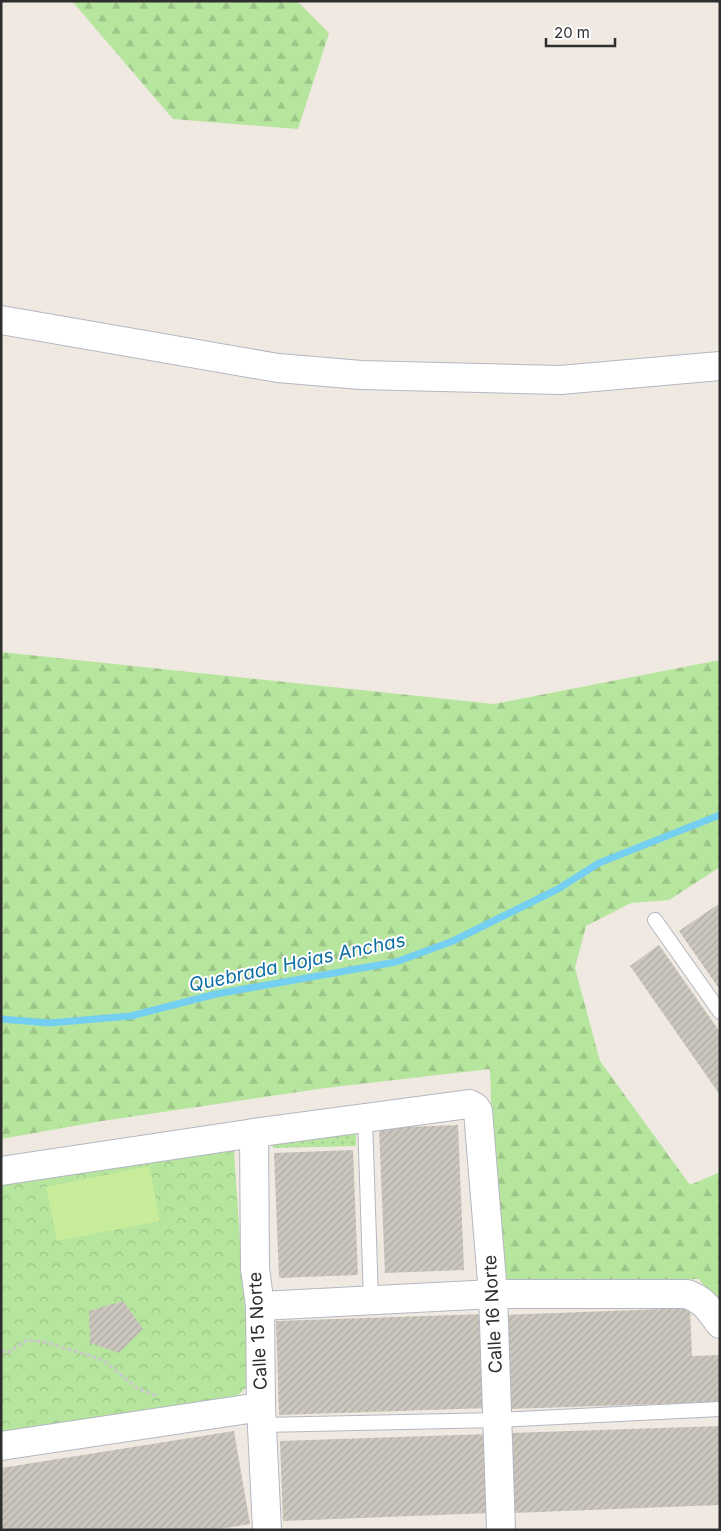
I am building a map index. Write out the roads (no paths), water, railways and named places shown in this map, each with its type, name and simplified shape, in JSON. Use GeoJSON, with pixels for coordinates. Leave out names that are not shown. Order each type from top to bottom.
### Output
{"type":"FeatureCollection","features":[{"type":"Feature","properties":{"kind":"street"},"geometry":{"type":"LineString","coordinates":[[1,320],[278,368],[361,374],[560,380],[720,366]]}},
{"type":"Feature","properties":{"kind":"street","name":"Calle 16 Norte"},"geometry":{"type":"LineString","coordinates":[[365,1118],[469,1104],[478,1111],[493,1294],[501,1530]]}},
{"type":"Feature","properties":{"kind":"street"},"geometry":{"type":"LineString","coordinates":[[1,1171],[365,1118]]}},
{"type":"Feature","properties":{"kind":"street","name":"Calle 15 Norte"},"geometry":{"type":"LineString","coordinates":[[254,1133],[255,1269],[260,1306],[261,1416],[267,1530]]}},
{"type":"Feature","properties":{"kind":"street"},"geometry":{"type":"LineString","coordinates":[[260,1306],[493,1294],[687,1294],[698,1298],[707,1306],[720,1324]]}},
{"type":"Feature","properties":{"kind":"street"},"geometry":{"type":"LineString","coordinates":[[1,1446],[261,1416]]}},
{"type":"Feature","properties":{"kind":"lane"},"geometry":{"type":"LineString","coordinates":[[655,920],[720,1012]]}},
{"type":"Feature","properties":{"kind":"lane"},"geometry":{"type":"LineString","coordinates":[[365,1118],[371,1300]]}},
{"type":"Feature","properties":{"kind":"lane"},"geometry":{"type":"LineString","coordinates":[[261,1416],[498,1420],[720,1409]]}},
{"type":"Feature","properties":{"kind":"waterway","name":"Quebrada Hojas Anchas"},"geometry":{"type":"LineString","coordinates":[[1,1019],[49,1023],[131,1016],[216,994],[396,962],[453,941],[558,889],[599,863],[720,815]]}}]}
